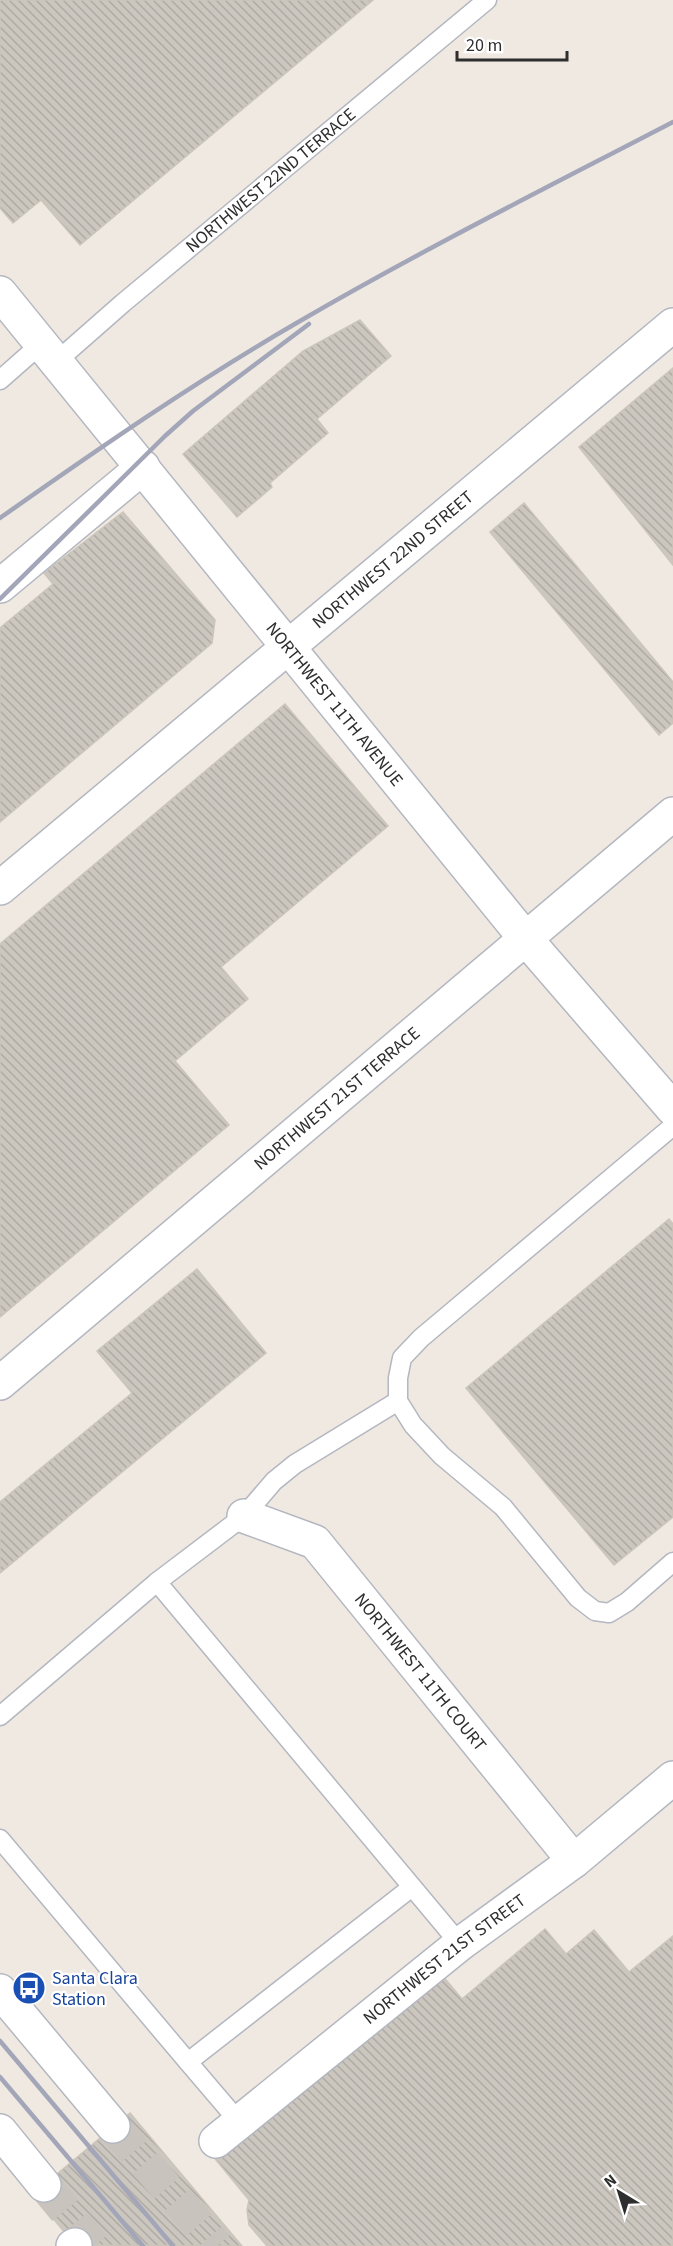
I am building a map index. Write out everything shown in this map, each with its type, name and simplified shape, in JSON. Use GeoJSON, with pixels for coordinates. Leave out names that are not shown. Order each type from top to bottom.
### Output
{"type":"FeatureCollection","features":[{"type":"Feature","properties":{"kind":"street","name":"NORTHWEST 11TH AVENUE"},"geometry":{"type":"LineString","coordinates":[[0,293],[525,938],[673,1109]]}},
{"type":"Feature","properties":{"kind":"street","name":"NORTHWEST 22ND STREET"},"geometry":{"type":"LineString","coordinates":[[0,888],[673,324]]}},
{"type":"Feature","properties":{"kind":"street"},"geometry":{"type":"LineString","coordinates":[[0,586],[143,467]]}},
{"type":"Feature","properties":{"kind":"street","name":"NORTHWEST 21ST TERRACE"},"geometry":{"type":"LineString","coordinates":[[0,1383],[673,814]]}},
{"type":"Feature","properties":{"kind":"street","name":"NORTHWEST 11TH COURT"},"geometry":{"type":"LineString","coordinates":[[244,1516],[315,1542],[574,1861]]}},
{"type":"Feature","properties":{"kind":"street","name":"NORTHWEST 21ST STREET"},"geometry":{"type":"LineString","coordinates":[[228,2132],[460,1944],[574,1861],[673,1778]]}},
{"type":"Feature","properties":{"kind":"street"},"geometry":{"type":"LineString","coordinates":[[0,1991],[113,2126]]}},
{"type":"Feature","properties":{"kind":"street"},"geometry":{"type":"LineString","coordinates":[[0,2131],[44,2185]]}},
{"type":"Feature","properties":{"kind":"lane","name":"NORTHWEST 22ND TERRACE"},"geometry":{"type":"LineString","coordinates":[[0,380],[49,352],[123,303],[487,0]]}},
{"type":"Feature","properties":{"kind":"lane"},"geometry":{"type":"LineString","coordinates":[[673,1126],[421,1338],[402,1358],[398,1378],[398,1401],[413,1425],[442,1456],[503,1507],[578,1598],[595,1611],[609,1613],[627,1602],[673,1562]]}},
{"type":"Feature","properties":{"kind":"lane"},"geometry":{"type":"LineString","coordinates":[[0,1716],[157,1582],[244,1516],[274,1481],[295,1464],[398,1401]]}},
{"type":"Feature","properties":{"kind":"lane"},"geometry":{"type":"LineString","coordinates":[[157,1582],[460,1944]]}},
{"type":"Feature","properties":{"kind":"lane"},"geometry":{"type":"LineString","coordinates":[[0,1839],[188,2062],[228,2132]]}},
{"type":"Feature","properties":{"kind":"lane"},"geometry":{"type":"LineString","coordinates":[[188,2062],[412,1887]]}},
{"type":"Feature","properties":{"kind":"building"},"geometry":{"type":"Polygon","coordinates":[[[0,0],[373,0],[80,245],[41,200],[13,223],[0,208],[0,0]]]}},
{"type":"Feature","properties":{"kind":"building"},"geometry":{"type":"Polygon","coordinates":[[[360,320],[391,356],[317,419],[328,433],[270,483],[272,487],[237,517],[183,454],[303,351],[360,320]]]}},
{"type":"Feature","properties":{"kind":"building"},"geometry":{"type":"Polygon","coordinates":[[[673,368],[673,565],[579,447],[673,368]]]}},
{"type":"Feature","properties":{"kind":"building"},"geometry":{"type":"Polygon","coordinates":[[[524,503],[673,682],[673,723],[659,735],[490,532],[524,503]]]}},
{"type":"Feature","properties":{"kind":"building"},"geometry":{"type":"Polygon","coordinates":[[[123,512],[215,620],[212,643],[0,822],[0,628],[53,584],[44,573],[123,512]]]}},
{"type":"Feature","properties":{"kind":"building"},"geometry":{"type":"Polygon","coordinates":[[[285,704],[388,826],[221,967],[248,999],[175,1061],[229,1125],[0,1317],[0,944],[285,704]]]}},
{"type":"Feature","properties":{"kind":"building"},"geometry":{"type":"Polygon","coordinates":[[[669,1219],[673,1224],[673,1517],[614,1565],[466,1388],[669,1219]]]}},
{"type":"Feature","properties":{"kind":"building"},"geometry":{"type":"Polygon","coordinates":[[[197,1269],[266,1353],[0,1573],[0,1502],[132,1393],[97,1351],[197,1269]]]}},
{"type":"Feature","properties":{"kind":"building"},"geometry":{"type":"Polygon","coordinates":[[[545,1929],[566,1954],[594,1930],[629,1972],[673,1936],[673,2246],[267,2246],[249,2225],[247,2210],[249,2200],[212,2155],[437,1969],[462,1999],[545,1929]]]}},
{"type":"Feature","properties":{"kind":"building"},"geometry":{"type":"Polygon","coordinates":[[[130,2113],[242,2246],[75,2245],[33,2194],[130,2113]]]}},
{"type":"Feature","properties":{"kind":"tunnel"},"geometry":{"type":"LineString","coordinates":[[113,2126],[217,2246]]}},
{"type":"Feature","properties":{"kind":"tunnel"},"geometry":{"type":"LineString","coordinates":[[44,2185],[94,2246]]}},
{"type":"Feature","properties":{"kind":"railway"},"geometry":{"type":"LineString","coordinates":[[0,518],[185,392],[300,321],[439,244],[673,122]]}},
{"type":"Feature","properties":{"kind":"railway"},"geometry":{"type":"LineString","coordinates":[[0,599],[193,411],[309,324]]}},
{"type":"Feature","properties":{"kind":"railway"},"geometry":{"type":"LineString","coordinates":[[0,2041],[173,2246]]}},
{"type":"Feature","properties":{"kind":"railway"},"geometry":{"type":"LineString","coordinates":[[0,2077],[143,2246]]}},
{"type":"Feature","properties":{"kind":"place","name":"Santa Clara Station"},"geometry":{"type":"Point","coordinates":[29,1988]}}]}
